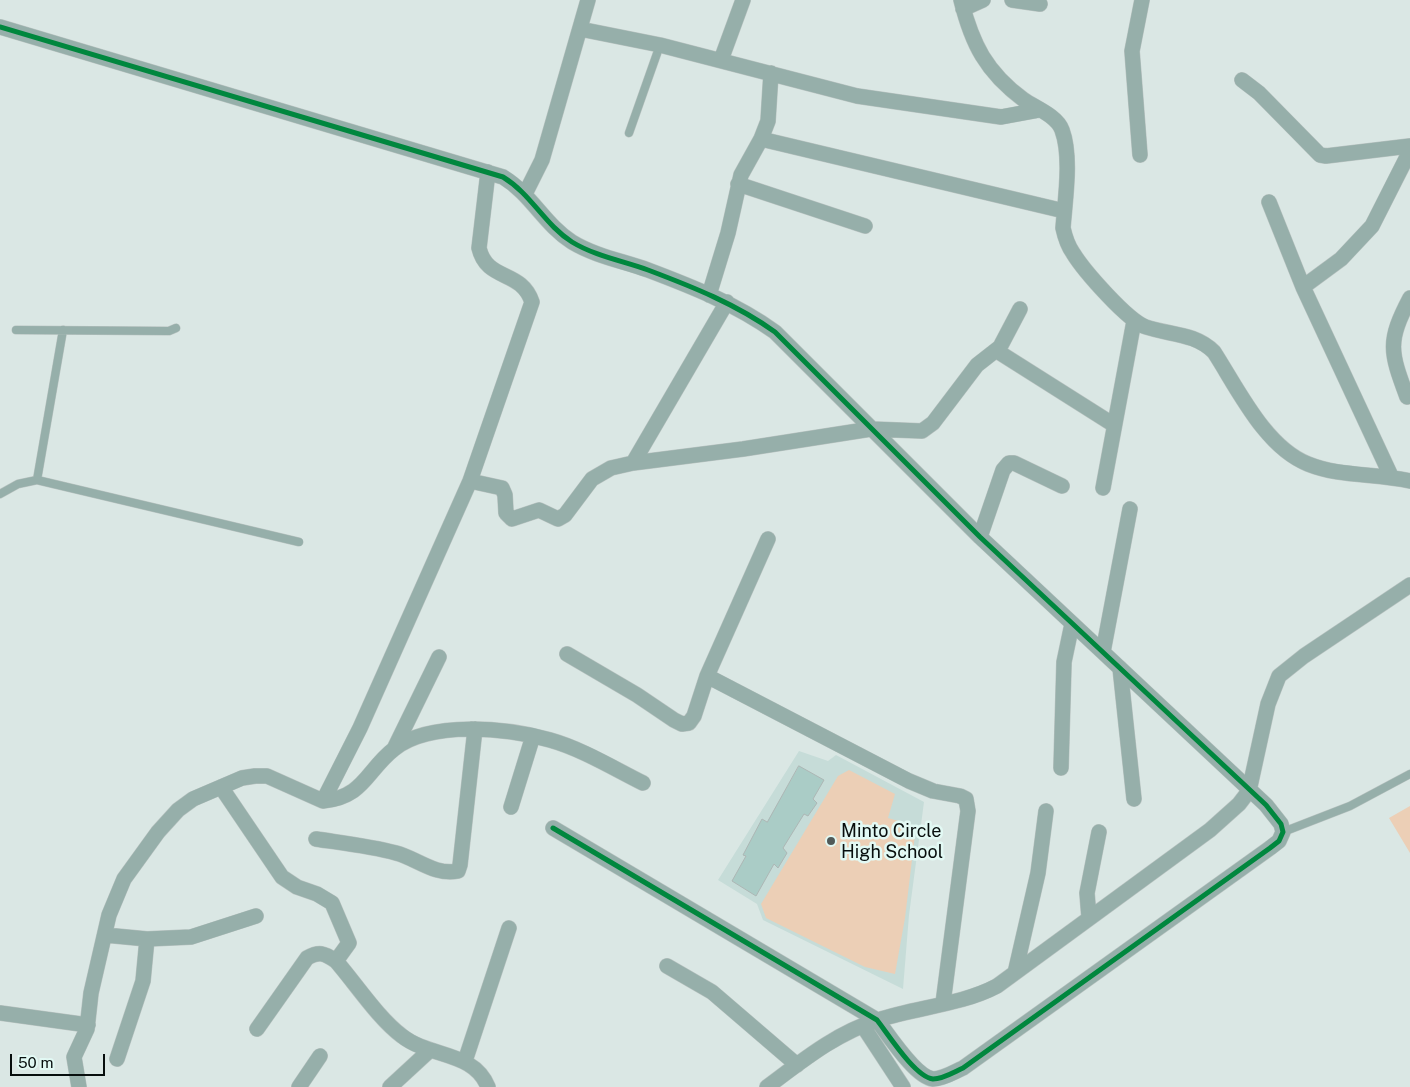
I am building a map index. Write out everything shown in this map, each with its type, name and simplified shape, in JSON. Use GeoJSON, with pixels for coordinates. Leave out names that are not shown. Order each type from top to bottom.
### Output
{"type":"FeatureCollection","features":[{"type":"Feature","properties":{"kind":"street"},"geometry":{"type":"LineString","coordinates":[[525,194],[542,160],[588,0]]}},
{"type":"Feature","properties":{"kind":"street"},"geometry":{"type":"LineString","coordinates":[[721,60],[743,0]]}},
{"type":"Feature","properties":{"kind":"street"},"geometry":{"type":"LineString","coordinates":[[982,0],[962,4],[970,36],[987,64],[1004,83],[1062,128],[1065,140],[1063,228],[1073,253],[1134,321],[1144,327],[1193,338],[1206,344],[1214,352],[1262,427],[1274,441],[1296,457],[1308,464],[1330,470],[1391,476],[1410,481]]}},
{"type":"Feature","properties":{"kind":"street"},"geometry":{"type":"LineString","coordinates":[[1012,0],[1040,4]]}},
{"type":"Feature","properties":{"kind":"street"},"geometry":{"type":"LineString","coordinates":[[1140,155],[1132,51],[1142,0]]}},
{"type":"Feature","properties":{"kind":"street"},"geometry":{"type":"LineString","coordinates":[[0,27],[503,177],[525,194],[549,221],[573,242],[727,302],[775,332],[980,537],[1274,813],[1283,832],[1279,840],[1270,848],[956,1071],[943,1077],[926,1076],[912,1065],[870,1023],[552,828]]}},
{"type":"Feature","properties":{"kind":"street"},"geometry":{"type":"LineString","coordinates":[[580,28],[660,45],[857,96],[994,116],[1013,116],[1039,110]]}},
{"type":"Feature","properties":{"kind":"street"},"geometry":{"type":"LineString","coordinates":[[710,295],[726,242],[738,184],[745,166],[761,139],[769,110],[771,73]]}},
{"type":"Feature","properties":{"kind":"street"},"geometry":{"type":"LineString","coordinates":[[1242,80],[1260,93],[1320,155],[1326,156],[1410,146]]}},
{"type":"Feature","properties":{"kind":"street"},"geometry":{"type":"LineString","coordinates":[[761,139],[1064,212]]}},
{"type":"Feature","properties":{"kind":"street"},"geometry":{"type":"LineString","coordinates":[[1303,287],[1341,259],[1372,226],[1410,151]]}},
{"type":"Feature","properties":{"kind":"street"},"geometry":{"type":"LineString","coordinates":[[323,801],[360,728],[470,481],[532,302],[528,291],[518,282],[489,268],[482,258],[479,248],[488,172]]}},
{"type":"Feature","properties":{"kind":"street"},"geometry":{"type":"LineString","coordinates":[[738,184],[865,226]]}},
{"type":"Feature","properties":{"kind":"street"},"geometry":{"type":"LineString","coordinates":[[1269,202],[1303,287],[1391,476]]}},
{"type":"Feature","properties":{"kind":"street"},"geometry":{"type":"LineString","coordinates":[[1407,397],[1393,361],[1393,335],[1410,298]]}},
{"type":"Feature","properties":{"kind":"street"},"geometry":{"type":"LineString","coordinates":[[633,463],[727,302]]}},
{"type":"Feature","properties":{"kind":"street"},"geometry":{"type":"LineString","coordinates":[[470,481],[502,488],[505,495],[506,514],[512,520],[539,510],[558,519],[565,515],[596,476],[611,468],[633,463],[743,450],[871,429],[914,433],[928,428],[977,365],[997,351],[1004,343],[1020,309]]}},
{"type":"Feature","properties":{"kind":"street"},"geometry":{"type":"LineString","coordinates":[[1103,488],[1134,321]]}},
{"type":"Feature","properties":{"kind":"street"},"geometry":{"type":"LineString","coordinates":[[997,351],[1114,425]]}},
{"type":"Feature","properties":{"kind":"street"},"geometry":{"type":"LineString","coordinates":[[980,537],[1003,470],[1009,463],[1014,463],[1062,486]]}},
{"type":"Feature","properties":{"kind":"street"},"geometry":{"type":"LineString","coordinates":[[1103,652],[1130,509]]}},
{"type":"Feature","properties":{"kind":"street"},"geometry":{"type":"LineString","coordinates":[[567,654],[682,724],[689,724],[694,716],[707,676],[768,539]]}},
{"type":"Feature","properties":{"kind":"street"},"geometry":{"type":"LineString","coordinates":[[767,1087],[824,1045],[870,1023],[987,991],[1015,973],[1210,830],[1239,804],[1249,791],[1268,704],[1279,676],[1304,656],[1410,585]]}},
{"type":"Feature","properties":{"kind":"street"},"geometry":{"type":"LineString","coordinates":[[1061,768],[1064,662],[1072,624]]}},
{"type":"Feature","properties":{"kind":"street"},"geometry":{"type":"LineString","coordinates":[[79,1087],[74,1057],[88,1025],[91,993],[116,894],[124,879],[158,832],[178,810],[193,799],[242,778],[267,776],[323,801],[348,796],[358,790],[394,749],[439,657]]}},
{"type":"Feature","properties":{"kind":"street"},"geometry":{"type":"LineString","coordinates":[[1120,668],[1134,800]]}},
{"type":"Feature","properties":{"kind":"street"},"geometry":{"type":"LineString","coordinates":[[707,676],[910,781],[933,791],[960,796],[966,799],[968,811],[943,1003]]}},
{"type":"Feature","properties":{"kind":"street"},"geometry":{"type":"LineString","coordinates":[[394,749],[430,733],[475,729],[532,736],[565,745],[643,783]]}},
{"type":"Feature","properties":{"kind":"street"},"geometry":{"type":"LineString","coordinates":[[316,839],[393,852],[428,867],[458,871],[475,729]]}},
{"type":"Feature","properties":{"kind":"street"},"geometry":{"type":"LineString","coordinates":[[511,807],[532,736]]}},
{"type":"Feature","properties":{"kind":"street"},"geometry":{"type":"LineString","coordinates":[[221,787],[282,877],[297,888],[327,899],[335,907],[349,943],[336,961]]}},
{"type":"Feature","properties":{"kind":"street"},"geometry":{"type":"LineString","coordinates":[[1015,973],[1038,873],[1046,811]]}},
{"type":"Feature","properties":{"kind":"street"},"geometry":{"type":"LineString","coordinates":[[1089,918],[1087,893],[1099,832]]}},
{"type":"Feature","properties":{"kind":"street"},"geometry":{"type":"LineString","coordinates":[[105,935],[147,939],[191,937],[256,916]]}},
{"type":"Feature","properties":{"kind":"street"},"geometry":{"type":"LineString","coordinates":[[465,1061],[509,928]]}},
{"type":"Feature","properties":{"kind":"street"},"geometry":{"type":"LineString","coordinates":[[117,1059],[143,981],[147,939]]}},
{"type":"Feature","properties":{"kind":"street"},"geometry":{"type":"LineString","coordinates":[[257,1029],[307,958],[317,953],[325,953],[336,961],[402,1037],[429,1051],[465,1061],[479,1070],[488,1087]]}},
{"type":"Feature","properties":{"kind":"street"},"geometry":{"type":"LineString","coordinates":[[667,966],[712,992],[797,1065]]}},
{"type":"Feature","properties":{"kind":"street"},"geometry":{"type":"LineString","coordinates":[[0,1013],[88,1025]]}},
{"type":"Feature","properties":{"kind":"street"},"geometry":{"type":"LineString","coordinates":[[870,1023],[903,1087]]}},
{"type":"Feature","properties":{"kind":"street"},"geometry":{"type":"LineString","coordinates":[[390,1087],[429,1051]]}},
{"type":"Feature","properties":{"kind":"street"},"geometry":{"type":"LineString","coordinates":[[299,1087],[320,1056]]}},
{"type":"Feature","properties":{"kind":"lane"},"geometry":{"type":"LineString","coordinates":[[629,133],[660,45]]}},
{"type":"Feature","properties":{"kind":"lane"},"geometry":{"type":"LineString","coordinates":[[16,330],[169,331],[176,328]]}},
{"type":"Feature","properties":{"kind":"lane"},"geometry":{"type":"LineString","coordinates":[[37,480],[63,330]]}},
{"type":"Feature","properties":{"kind":"lane"},"geometry":{"type":"LineString","coordinates":[[0,494],[18,484],[37,480],[299,542]]}},
{"type":"Feature","properties":{"kind":"lane"},"geometry":{"type":"LineString","coordinates":[[1283,832],[1350,806],[1410,774]]}},
{"type":"Feature","properties":{"kind":"shaded area","name":"Minto Circle High School"},"geometry":{"type":"Polygon","coordinates":[[[799,751],[828,761],[836,755],[924,802],[909,915],[903,989],[763,920],[757,904],[718,880],[799,751]]]}},
{"type":"Feature","properties":{"kind":"shaded area","name":"Minto Circle High School"},"geometry":{"type":"Polygon","coordinates":[[[849,770],[895,794],[888,818],[916,826],[905,918],[895,974],[865,967],[766,918],[761,904],[838,776],[849,770]]]}},
{"type":"Feature","properties":{"kind":"shaded area"},"geometry":{"type":"Polygon","coordinates":[[[1410,806],[1410,853],[1389,818],[1410,806]]]}},
{"type":"Feature","properties":{"kind":"building"},"geometry":{"type":"Polygon","coordinates":[[[799,766],[824,780],[813,799],[817,803],[808,816],[804,814],[783,848],[787,853],[778,868],[774,864],[756,896],[732,881],[746,856],[743,855],[762,819],[767,822],[799,766]]]}},
{"type":"Feature","properties":{"kind":"cycle path"},"geometry":{"type":"LineString","coordinates":[[0,27],[503,177],[522,192],[554,227],[572,242],[600,255],[648,270],[698,290],[760,322],[775,332],[980,537],[1266,805],[1281,824],[1283,832],[1279,841],[1270,848],[963,1068],[945,1077],[933,1079],[918,1071],[910,1063],[877,1020],[553,828]]}},
{"type":"Feature","properties":{"kind":"place","name":"Minto Circle High School"},"geometry":{"type":"Point","coordinates":[831,841]}}]}
